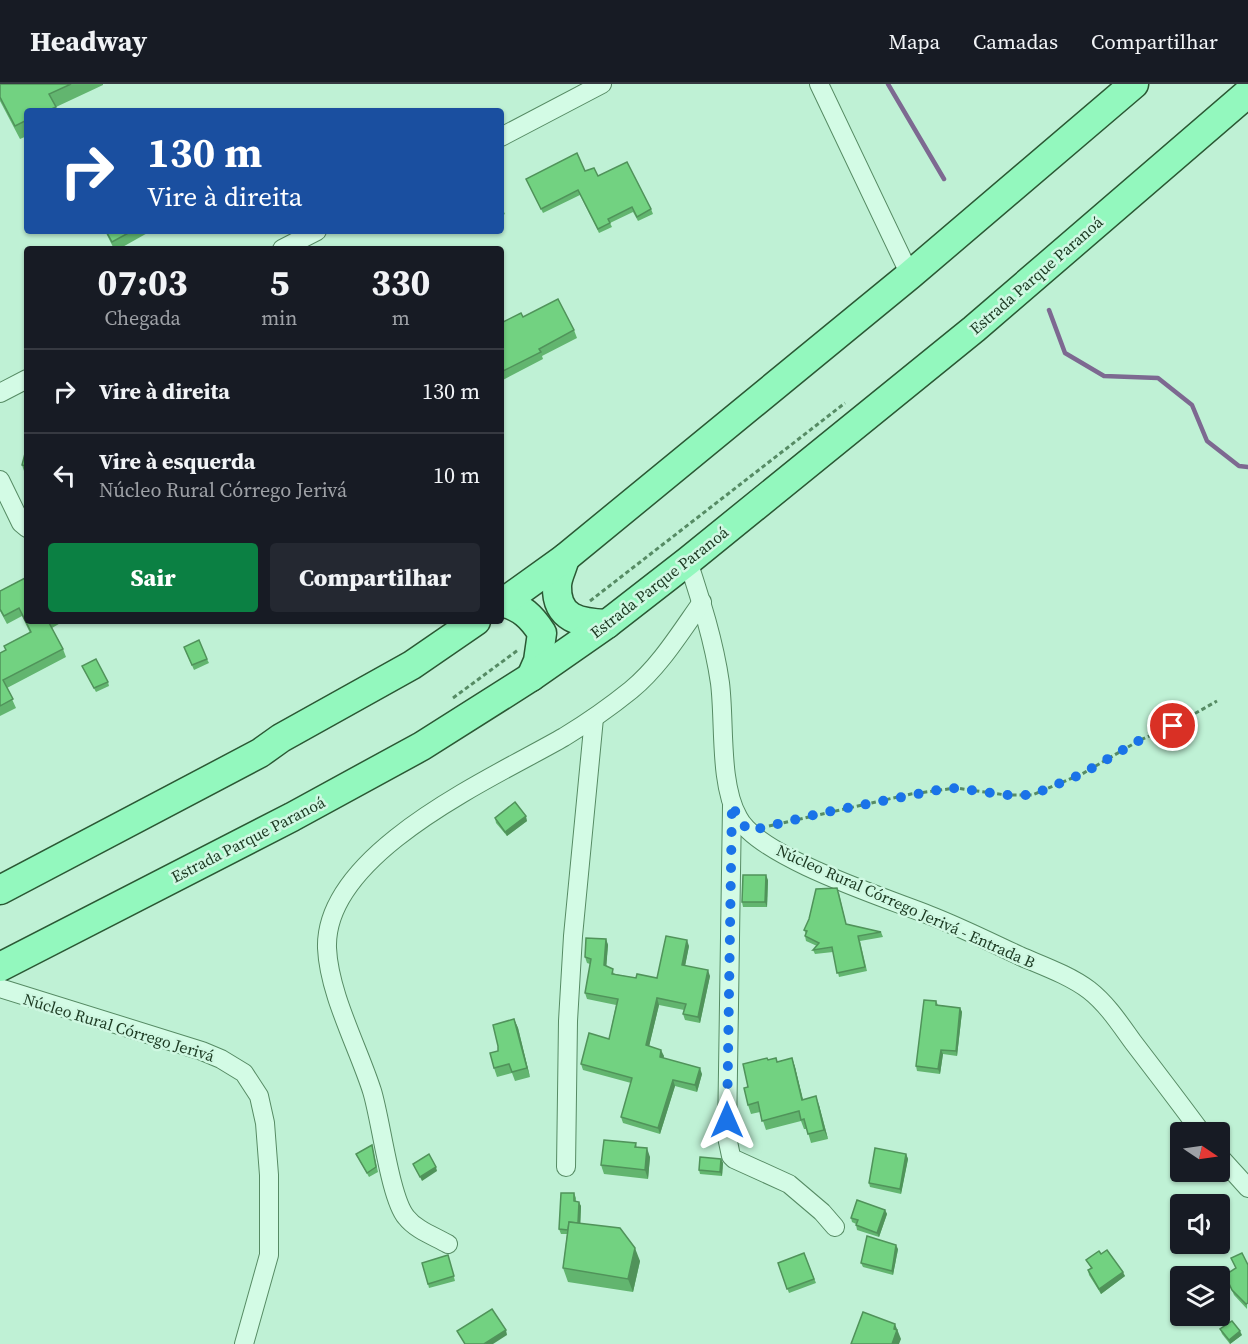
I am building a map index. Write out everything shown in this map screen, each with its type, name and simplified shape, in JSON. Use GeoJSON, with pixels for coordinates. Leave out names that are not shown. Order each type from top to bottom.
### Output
{"type":"FeatureCollection","features":[{"type":"Feature","properties":{"kind":"main road"},"geometry":{"type":"LineString","coordinates":[[504,602],[566,558],[910,275],[1134,84]]}},
{"type":"Feature","properties":{"kind":"main road","name":"Estrada Parque Paranoá"},"geometry":{"type":"LineString","coordinates":[[0,967],[422,746],[531,677],[607,624],[974,329],[1248,93]]}},
{"type":"Feature","properties":{"kind":"main road"},"geometry":{"type":"LineString","coordinates":[[566,558],[557,584],[559,603],[569,617],[587,624],[607,624]]}},
{"type":"Feature","properties":{"kind":"main road"},"geometry":{"type":"LineString","coordinates":[[504,603],[517,606],[532,617],[542,633],[538,661],[531,677]]}},
{"type":"Feature","properties":{"kind":"main road"},"geometry":{"type":"LineString","coordinates":[[0,890],[260,753],[280,738],[412,665],[472,624]]}},
{"type":"Feature","properties":{"kind":"street"},"geometry":{"type":"LineString","coordinates":[[504,135],[602,84]]}},
{"type":"Feature","properties":{"kind":"street"},"geometry":{"type":"LineString","coordinates":[[819,84],[910,275]]}},
{"type":"Feature","properties":{"kind":"street"},"geometry":{"type":"LineString","coordinates":[[288,246],[311,234]]}},
{"type":"Feature","properties":{"kind":"street"},"geometry":{"type":"LineString","coordinates":[[0,393],[24,381]]}},
{"type":"Feature","properties":{"kind":"street"},"geometry":{"type":"LineString","coordinates":[[0,480],[24,526]]}},
{"type":"Feature","properties":{"kind":"street","name":"Núcleo Rural Córrego Jerivá - Entrada B"},"geometry":{"type":"LineString","coordinates":[[688,561],[714,647],[720,686],[728,784],[732,804],[739,820],[749,831],[770,846],[805,865],[931,916],[1065,976],[1090,991],[1109,1010],[1193,1122]]}},
{"type":"Feature","properties":{"kind":"street"},"geometry":{"type":"LineString","coordinates":[[448,1244],[415,1226],[399,1207],[375,1102],[336,992],[327,948],[335,908],[347,887],[364,868],[418,821],[594,718],[632,690],[670,649],[702,602]]}},
{"type":"Feature","properties":{"kind":"street"},"geometry":{"type":"LineString","coordinates":[[566,1167],[570,978],[594,718]]}},
{"type":"Feature","properties":{"kind":"street"},"geometry":{"type":"LineString","coordinates":[[732,804],[728,1014],[727,1137],[729,1149],[734,1159],[789,1184],[822,1212],[835,1227]]}},
{"type":"Feature","properties":{"kind":"street","name":"Núcleo Rural Córrego Jerivá"},"geometry":{"type":"LineString","coordinates":[[0,988],[202,1051],[234,1066],[244,1073],[252,1084],[259,1096],[267,1136],[270,1239],[265,1272],[244,1344]]}},
{"type":"Feature","properties":{"kind":"street"},"geometry":{"type":"LineString","coordinates":[[1230,1168],[1248,1188]]}},
{"type":"Feature","properties":{"kind":"path"},"geometry":{"type":"LineString","coordinates":[[569,617],[850,399]]}},
{"type":"Feature","properties":{"kind":"path"},"geometry":{"type":"LineString","coordinates":[[446,704],[542,633]]}},
{"type":"Feature","properties":{"kind":"path"},"geometry":{"type":"LineString","coordinates":[[749,831],[822,813],[938,790],[956,788],[1005,795],[1032,795],[1082,774],[1140,740],[1173,726],[1217,701]]}},
{"type":"Feature","properties":{"kind":"building"},"geometry":{"type":"Polygon","coordinates":[[[0,84],[71,84],[49,94],[56,107],[24,108],[24,122],[15,126],[0,97],[0,84]]]}},
{"type":"Feature","properties":{"kind":"building"},"geometry":{"type":"Polygon","coordinates":[[[577,153],[585,171],[594,168],[598,176],[627,162],[651,209],[637,217],[632,207],[608,219],[610,223],[598,229],[578,190],[541,209],[526,179],[577,153]]]}},
{"type":"Feature","properties":{"kind":"building"},"geometry":{"type":"Polygon","coordinates":[[[108,234],[127,234],[112,242],[108,234]]]}},
{"type":"Feature","properties":{"kind":"building"},"geometry":{"type":"Polygon","coordinates":[[[558,299],[574,330],[539,349],[541,352],[504,370],[504,322],[521,313],[523,317],[558,299]]]}},
{"type":"Feature","properties":{"kind":"building"},"geometry":{"type":"Polygon","coordinates":[[[24,579],[24,618],[19,608],[4,616],[0,609],[0,591],[24,579]]]}},
{"type":"Feature","properties":{"kind":"building"},"geometry":{"type":"Polygon","coordinates":[[[27,624],[50,624],[63,649],[3,680],[13,699],[0,706],[0,653],[6,650],[4,646],[31,632],[27,624]]]}},
{"type":"Feature","properties":{"kind":"building"},"geometry":{"type":"Polygon","coordinates":[[[199,640],[207,659],[192,665],[184,647],[199,640]]]}},
{"type":"Feature","properties":{"kind":"building"},"geometry":{"type":"Polygon","coordinates":[[[96,659],[108,682],[94,688],[82,666],[96,659]]]}},
{"type":"Feature","properties":{"kind":"building"},"geometry":{"type":"Polygon","coordinates":[[[515,802],[526,816],[505,832],[495,818],[515,802]]]}},
{"type":"Feature","properties":{"kind":"building"},"geometry":{"type":"Polygon","coordinates":[[[743,875],[766,875],[765,902],[742,902],[743,875]]]}},
{"type":"Feature","properties":{"kind":"building"},"geometry":{"type":"Polygon","coordinates":[[[837,888],[846,924],[881,932],[858,936],[865,967],[837,973],[832,947],[813,950],[819,943],[805,936],[807,931],[804,930],[816,889],[837,888]]]}},
{"type":"Feature","properties":{"kind":"building"},"geometry":{"type":"Polygon","coordinates":[[[666,936],[687,940],[682,965],[708,970],[698,1017],[683,1014],[686,1004],[657,998],[646,1045],[661,1050],[660,1057],[700,1068],[695,1085],[673,1080],[658,1128],[621,1117],[632,1078],[581,1064],[589,1033],[609,1039],[618,999],[585,993],[591,959],[585,957],[586,938],[606,939],[604,965],[613,969],[612,974],[636,978],[637,974],[657,978],[666,936]]]}},
{"type":"Feature","properties":{"kind":"building"},"geometry":{"type":"Polygon","coordinates":[[[924,1000],[936,1001],[936,1005],[960,1008],[956,1051],[941,1050],[938,1069],[916,1066],[924,1000]]]}},
{"type":"Feature","properties":{"kind":"building"},"geometry":{"type":"Polygon","coordinates":[[[514,1019],[527,1068],[512,1072],[509,1064],[494,1068],[490,1053],[498,1051],[493,1025],[514,1019]]]}},
{"type":"Feature","properties":{"kind":"building"},"geometry":{"type":"Polygon","coordinates":[[[767,1058],[768,1060],[776,1058],[777,1062],[792,1058],[802,1100],[816,1096],[824,1130],[808,1134],[799,1111],[762,1121],[758,1102],[748,1105],[744,1088],[748,1087],[743,1064],[767,1058]]]}},
{"type":"Feature","properties":{"kind":"building"},"geometry":{"type":"Polygon","coordinates":[[[604,1140],[636,1143],[635,1147],[647,1148],[645,1170],[601,1165],[604,1140]]]}},
{"type":"Feature","properties":{"kind":"building"},"geometry":{"type":"Polygon","coordinates":[[[372,1145],[376,1167],[367,1173],[356,1154],[372,1145]]]}},
{"type":"Feature","properties":{"kind":"building"},"geometry":{"type":"Polygon","coordinates":[[[875,1148],[906,1154],[900,1189],[869,1183],[875,1148]]]}},
{"type":"Feature","properties":{"kind":"building"},"geometry":{"type":"Polygon","coordinates":[[[429,1154],[436,1167],[420,1177],[413,1164],[429,1154]]]}},
{"type":"Feature","properties":{"kind":"building"},"geometry":{"type":"Polygon","coordinates":[[[700,1157],[721,1159],[720,1172],[699,1170],[700,1157]]]}},
{"type":"Feature","properties":{"kind":"building"},"geometry":{"type":"Polygon","coordinates":[[[561,1193],[574,1193],[574,1201],[579,1202],[578,1223],[569,1222],[568,1230],[559,1229],[561,1193]]]}},
{"type":"Feature","properties":{"kind":"building"},"geometry":{"type":"Polygon","coordinates":[[[857,1200],[885,1210],[877,1233],[856,1225],[858,1220],[851,1218],[857,1200]]]}},
{"type":"Feature","properties":{"kind":"building"},"geometry":{"type":"Polygon","coordinates":[[[569,1222],[620,1228],[635,1248],[628,1279],[563,1268],[569,1222]]]}},
{"type":"Feature","properties":{"kind":"building"},"geometry":{"type":"Polygon","coordinates":[[[867,1236],[896,1245],[892,1271],[861,1263],[867,1236]]]}},
{"type":"Feature","properties":{"kind":"building"},"geometry":{"type":"Polygon","coordinates":[[[1107,1250],[1123,1272],[1099,1289],[1088,1270],[1092,1268],[1086,1260],[1099,1251],[1101,1254],[1107,1250]]]}},
{"type":"Feature","properties":{"kind":"building"},"geometry":{"type":"Polygon","coordinates":[[[804,1253],[814,1279],[787,1289],[778,1263],[804,1253]]]}},
{"type":"Feature","properties":{"kind":"building"},"geometry":{"type":"Polygon","coordinates":[[[1242,1253],[1248,1265],[1248,1303],[1246,1304],[1230,1286],[1230,1272],[1236,1268],[1231,1258],[1242,1253]]]}},
{"type":"Feature","properties":{"kind":"building"},"geometry":{"type":"Polygon","coordinates":[[[448,1255],[454,1276],[428,1284],[422,1263],[448,1255]]]}},
{"type":"Feature","properties":{"kind":"building"},"geometry":{"type":"Polygon","coordinates":[[[492,1309],[506,1330],[484,1344],[465,1344],[457,1331],[492,1309]]]}},
{"type":"Feature","properties":{"kind":"building"},"geometry":{"type":"Polygon","coordinates":[[[863,1312],[895,1324],[894,1329],[897,1330],[892,1344],[851,1344],[863,1312]]]}},
{"type":"Feature","properties":{"kind":"building"},"geometry":{"type":"Polygon","coordinates":[[[1232,1321],[1240,1331],[1229,1340],[1220,1329],[1230,1326],[1232,1321]]]}},
{"type":"Feature","properties":{"kind":"waterway"},"geometry":{"type":"LineString","coordinates":[[888,84],[944,179]]}},
{"type":"Feature","properties":{"kind":"waterway"},"geometry":{"type":"LineString","coordinates":[[1049,310],[1065,353],[1104,376],[1158,378],[1192,405],[1207,441],[1239,466],[1248,467]]}},
{"type":"Feature","properties":{"kind":"route"},"geometry":{"type":"LineString","coordinates":[[727,1120],[732,804],[739,820],[749,831],[822,813],[938,790],[956,788],[1005,795],[1032,795],[1082,774],[1140,740],[1173,726]]}}]}
